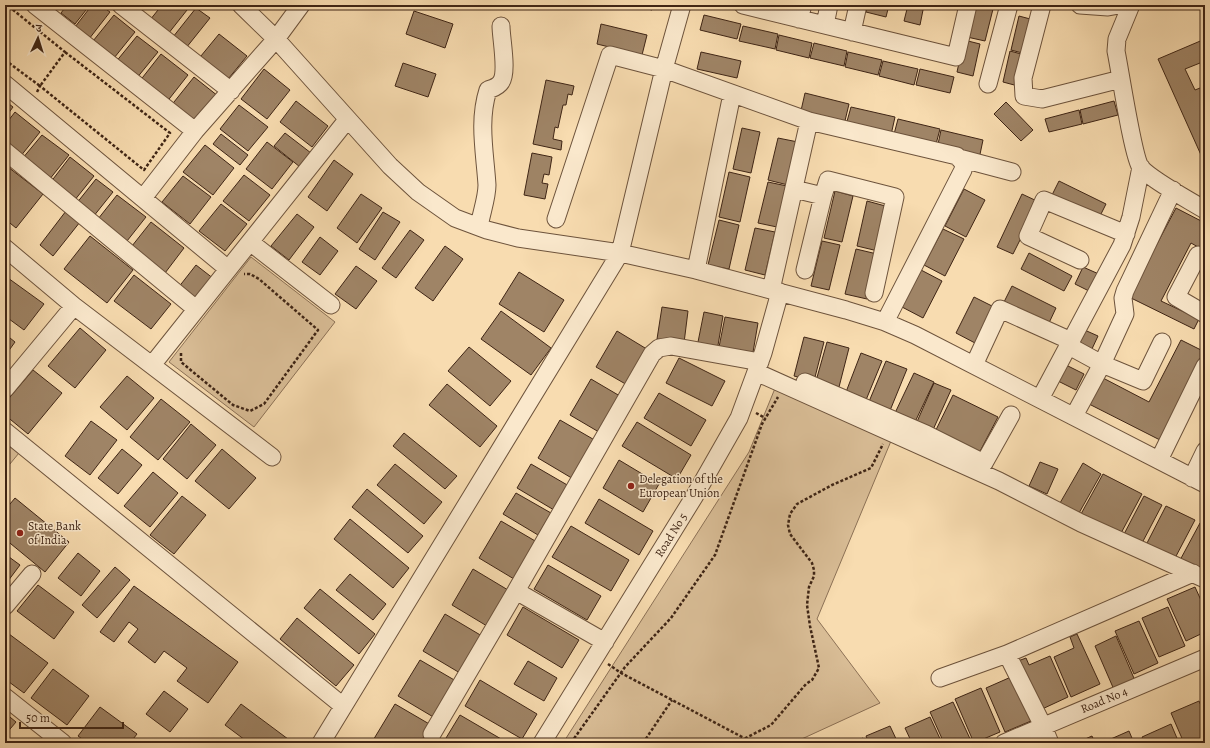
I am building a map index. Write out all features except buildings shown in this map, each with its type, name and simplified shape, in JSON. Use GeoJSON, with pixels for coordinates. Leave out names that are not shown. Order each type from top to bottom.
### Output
{"type":"FeatureCollection","features":[{"type":"Feature","properties":{"kind":"street"},"geometry":{"type":"LineString","coordinates":[[35,5],[196,131]]}},
{"type":"Feature","properties":{"kind":"street"},"geometry":{"type":"LineString","coordinates":[[120,5],[231,91]]}},
{"type":"Feature","properties":{"kind":"street"},"geometry":{"type":"LineString","coordinates":[[241,5],[272,44],[343,124],[418,192],[455,218],[479,227],[518,238],[620,252],[696,270],[885,322],[974,365],[1199,481],[1205,451]]}},
{"type":"Feature","properties":{"kind":"street"},"geometry":{"type":"LineString","coordinates":[[143,198],[196,131],[272,44],[300,5]]}},
{"type":"Feature","properties":{"kind":"street"},"geometry":{"type":"LineString","coordinates":[[321,743],[620,252],[664,69],[682,5]]}},
{"type":"Feature","properties":{"kind":"street"},"geometry":{"type":"LineString","coordinates":[[743,5],[801,12],[825,25],[956,57],[968,5]]}},
{"type":"Feature","properties":{"kind":"street"},"geometry":{"type":"LineString","coordinates":[[825,25],[829,5]]}},
{"type":"Feature","properties":{"kind":"street"},"geometry":{"type":"LineString","coordinates":[[852,32],[858,5]]}},
{"type":"Feature","properties":{"kind":"street"},"geometry":{"type":"LineString","coordinates":[[988,84],[1009,5]]}},
{"type":"Feature","properties":{"kind":"street"},"geometry":{"type":"LineString","coordinates":[[1042,5],[1023,78],[1024,96],[1042,99],[1122,79]]}},
{"type":"Feature","properties":{"kind":"street"},"geometry":{"type":"LineString","coordinates":[[1088,5],[1119,5]]}},
{"type":"Feature","properties":{"kind":"street"},"geometry":{"type":"LineString","coordinates":[[1040,399],[1105,278],[1126,234],[1141,167],[1134,143],[1116,51],[1117,40],[1131,5]]}},
{"type":"Feature","properties":{"kind":"street"},"geometry":{"type":"LineString","coordinates":[[479,227],[487,186],[482,141],[485,99],[488,90],[497,86],[502,81],[504,67],[500,26]]}},
{"type":"Feature","properties":{"kind":"street"},"geometry":{"type":"LineString","coordinates":[[556,219],[610,55],[664,69],[809,121],[1012,172]]}},
{"type":"Feature","properties":{"kind":"street"},"geometry":{"type":"LineString","coordinates":[[5,84],[235,272]]}},
{"type":"Feature","properties":{"kind":"street"},"geometry":{"type":"LineString","coordinates":[[696,270],[732,94]]}},
{"type":"Feature","properties":{"kind":"street","name":"Road No 5"},"geometry":{"type":"LineString","coordinates":[[542,743],[694,497],[739,418],[758,367],[775,291],[794,189],[809,121]]}},
{"type":"Feature","properties":{"kind":"street"},"geometry":{"type":"LineString","coordinates":[[152,365],[196,309],[235,272],[250,242],[343,124]]}},
{"type":"Feature","properties":{"kind":"street"},"geometry":{"type":"LineString","coordinates":[[5,151],[196,309]]}},
{"type":"Feature","properties":{"kind":"street"},"geometry":{"type":"LineString","coordinates":[[885,322],[963,170],[964,164],[959,158]]}},
{"type":"Feature","properties":{"kind":"street"},"geometry":{"type":"LineString","coordinates":[[1141,167],[1173,190],[1205,210]]}},
{"type":"Feature","properties":{"kind":"street"},"geometry":{"type":"LineString","coordinates":[[805,270],[828,180],[894,197],[874,293]]}},
{"type":"Feature","properties":{"kind":"street"},"geometry":{"type":"LineString","coordinates":[[794,189],[823,196]]}},
{"type":"Feature","properties":{"kind":"street"},"geometry":{"type":"LineString","coordinates":[[1074,416],[1102,364],[1125,314],[1124,298],[1127,287],[1173,190]]}},
{"type":"Feature","properties":{"kind":"street"},"geometry":{"type":"LineString","coordinates":[[1080,260],[1028,236],[1044,200],[1126,234]]}},
{"type":"Feature","properties":{"kind":"street"},"geometry":{"type":"LineString","coordinates":[[250,242],[331,305]]}},
{"type":"Feature","properties":{"kind":"street"},"geometry":{"type":"LineString","coordinates":[[5,248],[74,306],[272,457]]}},
{"type":"Feature","properties":{"kind":"street"},"geometry":{"type":"LineString","coordinates":[[1198,255],[1176,297],[1205,314]]}},
{"type":"Feature","properties":{"kind":"street"},"geometry":{"type":"LineString","coordinates":[[1105,278],[1127,287]]}},
{"type":"Feature","properties":{"kind":"street"},"geometry":{"type":"LineString","coordinates":[[5,389],[74,306]]}},
{"type":"Feature","properties":{"kind":"street"},"geometry":{"type":"LineString","coordinates":[[974,365],[1000,309],[1070,344],[1102,364],[1143,381],[1162,342]]}},
{"type":"Feature","properties":{"kind":"street"},"geometry":{"type":"LineString","coordinates":[[432,734],[652,354],[659,348],[671,346],[758,367],[781,388],[999,481],[1081,523],[1199,576]]}},
{"type":"Feature","properties":{"kind":"street"},"geometry":{"type":"LineString","coordinates":[[1159,460],[1205,366]]}},
{"type":"Feature","properties":{"kind":"street"},"geometry":{"type":"LineString","coordinates":[[781,388],[784,373],[926,434],[984,463],[1011,415]]}},
{"type":"Feature","properties":{"kind":"street"},"geometry":{"type":"LineString","coordinates":[[5,431],[343,706]]}},
{"type":"Feature","properties":{"kind":"street"},"geometry":{"type":"LineString","coordinates":[[5,606],[32,574]]}},
{"type":"Feature","properties":{"kind":"street"},"geometry":{"type":"LineString","coordinates":[[940,678],[1007,654],[1199,576]]}},
{"type":"Feature","properties":{"kind":"street"},"geometry":{"type":"LineString","coordinates":[[516,591],[600,649]]}},
{"type":"Feature","properties":{"kind":"street"},"geometry":{"type":"LineString","coordinates":[[1007,654],[1050,743]]}},
{"type":"Feature","properties":{"kind":"street","name":"Road No 4"},"geometry":{"type":"LineString","coordinates":[[1004,743],[1205,658]]}},
{"type":"Feature","properties":{"kind":"street"},"geometry":{"type":"LineString","coordinates":[[5,697],[62,743]]}},
{"type":"Feature","properties":{"kind":"path"},"geometry":{"type":"LineString","coordinates":[[5,60],[40,86],[144,170],[170,133],[7,5]]}},
{"type":"Feature","properties":{"kind":"path"},"geometry":{"type":"LineString","coordinates":[[40,86],[65,52]]}},
{"type":"Feature","properties":{"kind":"path"},"geometry":{"type":"LineString","coordinates":[[181,362],[233,406],[250,411],[264,404],[318,330],[259,279],[245,273],[235,272]]}},
{"type":"Feature","properties":{"kind":"path"},"geometry":{"type":"LineString","coordinates":[[574,743],[573,740],[577,733],[621,673],[671,618],[715,555],[762,424],[781,388]]}},
{"type":"Feature","properties":{"kind":"path"},"geometry":{"type":"LineString","coordinates":[[736,743],[771,725],[806,684],[812,680],[819,668],[807,605],[809,587],[814,570],[812,563],[790,534],[788,525],[792,509],[796,504],[832,485],[871,468],[884,441]]}},
{"type":"Feature","properties":{"kind":"path"},"geometry":{"type":"LineString","coordinates":[[600,649],[621,673],[744,738]]}},
{"type":"Feature","properties":{"kind":"path"},"geometry":{"type":"LineString","coordinates":[[643,743],[672,700]]}},
{"type":"Feature","properties":{"kind":"shaded area"},"geometry":{"type":"Polygon","coordinates":[[[251,257],[335,322],[254,427],[169,362],[251,257]]]}},
{"type":"Feature","properties":{"kind":"shaded area"},"geometry":{"type":"Polygon","coordinates":[[[778,381],[896,429],[817,619],[880,703],[793,743],[563,743],[749,452],[778,381]]]}},
{"type":"Feature","properties":{"kind":"shaded area"},"geometry":{"type":"Polygon","coordinates":[[[5,442],[19,453],[5,470],[5,442]]]}},
{"type":"Feature","properties":{"kind":"place","name":"Delegation of the European Union"},"geometry":{"type":"Point","coordinates":[631,486]}},
{"type":"Feature","properties":{"kind":"place","name":"State Bank of India"},"geometry":{"type":"Point","coordinates":[20,533]}}]}
